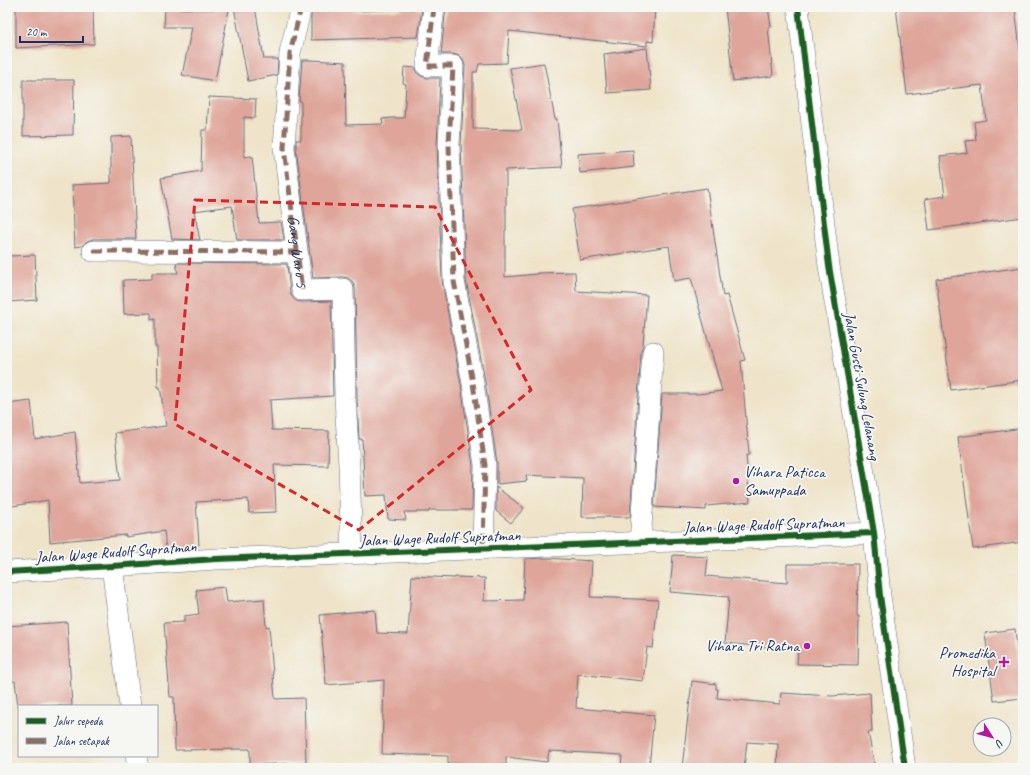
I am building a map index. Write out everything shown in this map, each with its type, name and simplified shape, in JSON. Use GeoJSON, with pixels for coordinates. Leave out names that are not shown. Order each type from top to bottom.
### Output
{"type":"FeatureCollection","features":[{"type":"Feature","properties":{"kind":"street","name":"Gang Waru 5"},"geometry":{"type":"LineString","coordinates":[[301,7],[290,53],[284,148],[302,290],[343,289],[345,398],[352,554]]}},
{"type":"Feature","properties":{"kind":"street"},"geometry":{"type":"LineString","coordinates":[[434,7],[427,66],[453,66],[449,145],[454,281],[473,383],[485,465],[483,549]]}},
{"type":"Feature","properties":{"kind":"street","name":"Jalan Gusti Sulung Lelanang"},"geometry":{"type":"LineString","coordinates":[[798,7],[829,266],[874,534],[880,596],[905,768]]}},
{"type":"Feature","properties":{"kind":"street"},"geometry":{"type":"LineString","coordinates":[[93,251],[297,252]]}},
{"type":"Feature","properties":{"kind":"street"},"geometry":{"type":"LineString","coordinates":[[640,543],[653,352]]}},
{"type":"Feature","properties":{"kind":"street","name":"Jalan Wage Rudolf Supratman"},"geometry":{"type":"LineString","coordinates":[[7,572],[216,559],[874,534]]}},
{"type":"Feature","properties":{"kind":"street"},"geometry":{"type":"LineString","coordinates":[[112,566],[130,705]]}},
{"type":"Feature","properties":{"kind":"street"},"geometry":{"type":"LineString","coordinates":[[136,757],[138,768]]}},
{"type":"Feature","properties":{"kind":"highlighted area"},"geometry":{"type":"Polygon","coordinates":[[[195,200],[435,207],[531,390],[359,530],[175,424],[195,200]]]}},
{"type":"Feature","properties":{"kind":"building"},"geometry":{"type":"Polygon","coordinates":[[[16,7],[93,7],[94,44],[16,48],[16,7]]]}},
{"type":"Feature","properties":{"kind":"building"},"geometry":{"type":"Polygon","coordinates":[[[234,7],[255,7],[264,59],[278,59],[277,75],[248,81],[234,7]]]}},
{"type":"Feature","properties":{"kind":"building"},"geometry":{"type":"Polygon","coordinates":[[[313,7],[355,7],[354,11],[422,9],[418,37],[311,40],[311,15],[313,7]]]}},
{"type":"Feature","properties":{"kind":"building"},"geometry":{"type":"Polygon","coordinates":[[[446,7],[610,7],[632,9],[632,7],[655,7],[653,42],[647,41],[647,46],[509,31],[507,63],[479,64],[477,72],[473,72],[473,129],[522,130],[510,68],[544,63],[555,119],[557,119],[562,167],[506,170],[505,277],[537,273],[575,272],[576,291],[647,295],[643,345],[641,351],[630,517],[582,517],[583,478],[526,475],[527,481],[497,484],[497,463],[485,381],[466,280],[461,145],[465,66],[463,60],[459,56],[453,54],[441,54],[446,7]]]}},
{"type":"Feature","properties":{"kind":"building"},"geometry":{"type":"Polygon","coordinates":[[[725,7],[768,7],[771,27],[768,27],[773,76],[733,81],[725,7]]]}},
{"type":"Feature","properties":{"kind":"building"},"geometry":{"type":"Polygon","coordinates":[[[896,7],[1015,7],[1023,75],[1023,217],[929,230],[925,199],[945,196],[940,156],[967,153],[965,141],[976,140],[974,122],[986,120],[982,85],[907,94],[896,7]]]}},
{"type":"Feature","properties":{"kind":"building"},"geometry":{"type":"Polygon","coordinates":[[[165,8],[229,10],[215,81],[182,75],[192,27],[164,27],[165,8]]]}},
{"type":"Feature","properties":{"kind":"building"},"geometry":{"type":"Polygon","coordinates":[[[647,48],[651,90],[607,93],[604,54],[647,48]]]}},
{"type":"Feature","properties":{"kind":"building"},"geometry":{"type":"Polygon","coordinates":[[[302,60],[345,62],[346,125],[383,124],[382,119],[404,118],[406,84],[403,83],[404,67],[416,68],[416,72],[427,78],[440,78],[437,145],[442,281],[461,385],[473,466],[472,510],[429,510],[429,512],[404,512],[406,520],[388,519],[386,495],[365,496],[362,439],[359,439],[357,398],[355,288],[353,282],[348,278],[313,278],[296,148],[296,140],[301,140],[301,101],[299,101],[302,60]]]}},
{"type":"Feature","properties":{"kind":"building"},"geometry":{"type":"Polygon","coordinates":[[[23,80],[74,80],[73,135],[23,136],[23,80]]]}},
{"type":"Feature","properties":{"kind":"building"},"geometry":{"type":"Polygon","coordinates":[[[209,97],[256,99],[255,118],[244,117],[244,157],[252,156],[259,223],[281,222],[284,240],[237,240],[232,206],[194,211],[200,240],[172,239],[161,178],[201,171],[202,130],[207,130],[209,97]]]}},
{"type":"Feature","properties":{"kind":"building"},"geometry":{"type":"Polygon","coordinates":[[[131,136],[136,239],[93,239],[87,241],[82,246],[75,247],[72,185],[111,183],[111,137],[131,136]]]}},
{"type":"Feature","properties":{"kind":"building"},"geometry":{"type":"Polygon","coordinates":[[[633,150],[634,167],[580,173],[578,154],[633,150]]]}},
{"type":"Feature","properties":{"kind":"building"},"geometry":{"type":"Polygon","coordinates":[[[707,188],[723,296],[727,295],[745,360],[741,361],[749,455],[746,455],[750,502],[706,506],[706,510],[654,507],[662,394],[698,394],[722,391],[691,278],[674,281],[669,246],[580,260],[572,209],[707,188]]]}},
{"type":"Feature","properties":{"kind":"building"},"geometry":{"type":"Polygon","coordinates":[[[35,255],[37,300],[7,302],[7,256],[35,255]]]}},
{"type":"Feature","properties":{"kind":"building"},"geometry":{"type":"Polygon","coordinates":[[[176,263],[287,264],[290,292],[296,301],[331,301],[333,396],[270,400],[272,430],[329,431],[328,466],[274,465],[276,512],[249,513],[248,499],[196,502],[199,545],[166,549],[164,531],[126,537],[126,535],[50,542],[48,500],[7,507],[7,404],[31,401],[35,439],[75,432],[80,483],[120,480],[115,433],[166,426],[160,387],[158,387],[157,347],[155,347],[155,319],[151,320],[151,313],[124,314],[123,280],[152,279],[152,273],[178,273],[176,263]]]}},
{"type":"Feature","properties":{"kind":"building"},"geometry":{"type":"Polygon","coordinates":[[[1023,267],[1023,380],[951,390],[936,279],[1023,267]]]}},
{"type":"Feature","properties":{"kind":"building"},"geometry":{"type":"Polygon","coordinates":[[[1023,428],[1023,542],[973,549],[958,437],[1023,428]]]}},
{"type":"Feature","properties":{"kind":"building"},"geometry":{"type":"Polygon","coordinates":[[[496,487],[524,508],[511,523],[496,511],[496,487]]]}},
{"type":"Feature","properties":{"kind":"building"},"geometry":{"type":"Polygon","coordinates":[[[673,555],[708,557],[706,576],[787,583],[787,564],[858,564],[858,665],[797,664],[798,650],[725,643],[729,597],[670,592],[673,555]]]}},
{"type":"Feature","properties":{"kind":"building"},"geometry":{"type":"Polygon","coordinates":[[[547,558],[592,561],[590,597],[658,600],[653,648],[647,647],[643,681],[578,674],[576,708],[654,715],[649,768],[621,768],[622,755],[569,752],[549,751],[547,762],[506,757],[506,765],[448,764],[448,756],[382,754],[384,680],[326,685],[320,615],[375,610],[377,633],[408,634],[412,576],[485,578],[484,601],[523,600],[525,559],[547,558]]]}},
{"type":"Feature","properties":{"kind":"building"},"geometry":{"type":"Polygon","coordinates":[[[225,587],[227,602],[264,599],[266,627],[269,626],[275,699],[304,698],[306,763],[250,765],[250,749],[175,750],[174,697],[170,697],[164,623],[184,622],[184,616],[199,614],[196,590],[225,587]]]}},
{"type":"Feature","properties":{"kind":"building"},"geometry":{"type":"Polygon","coordinates":[[[67,622],[72,705],[18,706],[15,681],[7,682],[7,626],[67,622]]]}},
{"type":"Feature","properties":{"kind":"building","name":"Promedika Hospital"},"geometry":{"type":"Polygon","coordinates":[[[1015,629],[1023,698],[994,701],[985,633],[1015,629]]]}},
{"type":"Feature","properties":{"kind":"building"},"geometry":{"type":"Polygon","coordinates":[[[692,681],[716,684],[716,689],[718,689],[717,698],[780,704],[781,693],[832,696],[870,693],[872,732],[868,732],[875,768],[777,768],[778,744],[747,742],[744,768],[682,768],[692,681]]]}},
{"type":"Feature","properties":{"kind":"marked path"},"geometry":{"type":"LineString","coordinates":[[301,7],[290,53],[284,148],[302,290]]}},
{"type":"Feature","properties":{"kind":"marked path"},"geometry":{"type":"LineString","coordinates":[[434,7],[427,66],[453,66],[449,145],[454,281],[473,383],[485,465],[483,549]]}},
{"type":"Feature","properties":{"kind":"marked path"},"geometry":{"type":"LineString","coordinates":[[93,251],[297,252]]}},
{"type":"Feature","properties":{"kind":"cycle path"},"geometry":{"type":"LineString","coordinates":[[798,7],[829,266],[874,533],[880,596],[905,768]]}},
{"type":"Feature","properties":{"kind":"cycle path"},"geometry":{"type":"LineString","coordinates":[[7,572],[216,559],[874,533]]}},
{"type":"Feature","properties":{"kind":"place","name":"Vihara Paticca Samuppada"},"geometry":{"type":"Point","coordinates":[736,481]}},
{"type":"Feature","properties":{"kind":"place","name":"Vihara Tri Ratna"},"geometry":{"type":"Point","coordinates":[807,646]}},
{"type":"Feature","properties":{"kind":"place","name":"Promedika Hospital"},"geometry":{"type":"Point","coordinates":[1004,662]}}]}
